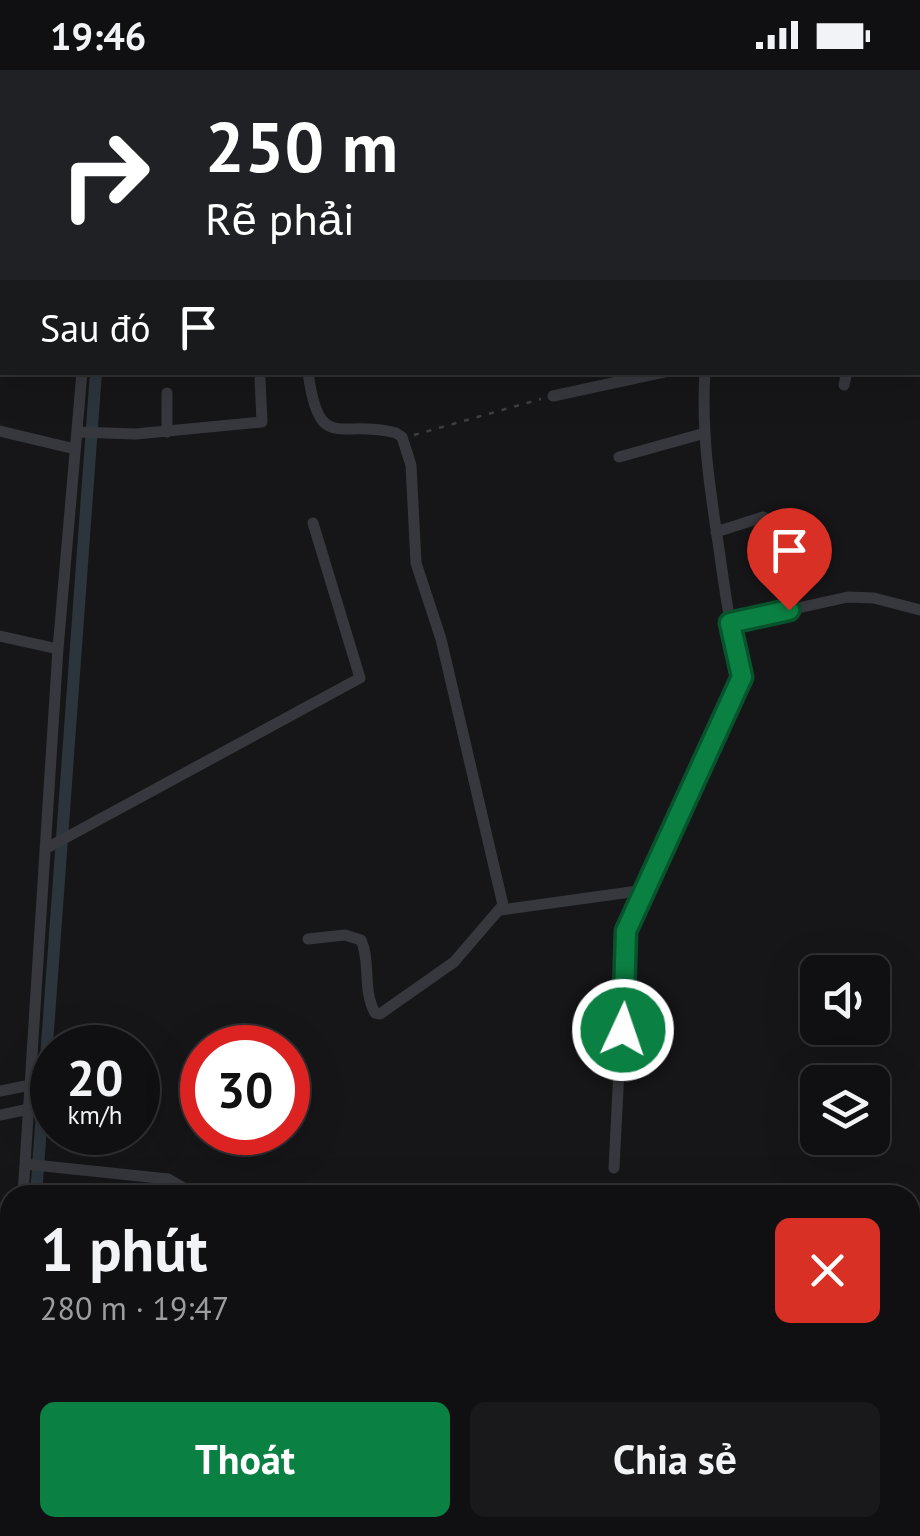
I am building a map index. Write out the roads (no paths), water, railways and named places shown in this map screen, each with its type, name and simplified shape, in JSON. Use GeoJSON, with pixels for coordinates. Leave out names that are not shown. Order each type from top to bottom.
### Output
{"type":"FeatureCollection","features":[{"type":"Feature","properties":{"kind":"street"},"geometry":{"type":"LineString","coordinates":[[34,1025],[58,649],[82,375]]}},
{"type":"Feature","properties":{"kind":"street"},"geometry":{"type":"LineString","coordinates":[[309,375],[315,412],[322,422],[332,428],[388,431],[402,437],[411,465],[416,563],[441,639],[502,894],[501,910]]}},
{"type":"Feature","properties":{"kind":"street"},"geometry":{"type":"LineString","coordinates":[[552,396],[650,375]]}},
{"type":"Feature","properties":{"kind":"street"},"geometry":{"type":"LineString","coordinates":[[614,1168],[626,931],[742,677],[716,532],[705,433],[706,375]]}},
{"type":"Feature","properties":{"kind":"street"},"geometry":{"type":"LineString","coordinates":[[77,432],[167,432],[262,422],[260,379]]}},
{"type":"Feature","properties":{"kind":"street"},"geometry":{"type":"LineString","coordinates":[[167,432],[168,393]]}},
{"type":"Feature","properties":{"kind":"street"},"geometry":{"type":"LineString","coordinates":[[0,430],[76,450]]}},
{"type":"Feature","properties":{"kind":"street"},"geometry":{"type":"LineString","coordinates":[[619,456],[705,433]]}},
{"type":"Feature","properties":{"kind":"street"},"geometry":{"type":"LineString","coordinates":[[716,532],[762,517]]}},
{"type":"Feature","properties":{"kind":"street"},"geometry":{"type":"LineString","coordinates":[[45,848],[360,678],[313,523]]}},
{"type":"Feature","properties":{"kind":"street"},"geometry":{"type":"LineString","coordinates":[[730,623],[848,597],[874,598],[920,610]]}},
{"type":"Feature","properties":{"kind":"street"},"geometry":{"type":"LineString","coordinates":[[0,636],[58,649]]}},
{"type":"Feature","properties":{"kind":"street"},"geometry":{"type":"LineString","coordinates":[[308,939],[352,936],[361,940],[368,993],[377,1014],[389,1010],[454,962],[477,932],[501,910],[645,890]]}},
{"type":"Feature","properties":{"kind":"street"},"geometry":{"type":"LineString","coordinates":[[0,1091],[30,1086],[25,1185]]}},
{"type":"Feature","properties":{"kind":"street"},"geometry":{"type":"LineString","coordinates":[[0,1115],[29,1109]]}},
{"type":"Feature","properties":{"kind":"street"},"geometry":{"type":"LineString","coordinates":[[29,1164],[168,1180],[177,1185]]}},
{"type":"Feature","properties":{"kind":"waterway"},"geometry":{"type":"LineString","coordinates":[[37,1185],[96,375]]}}]}
